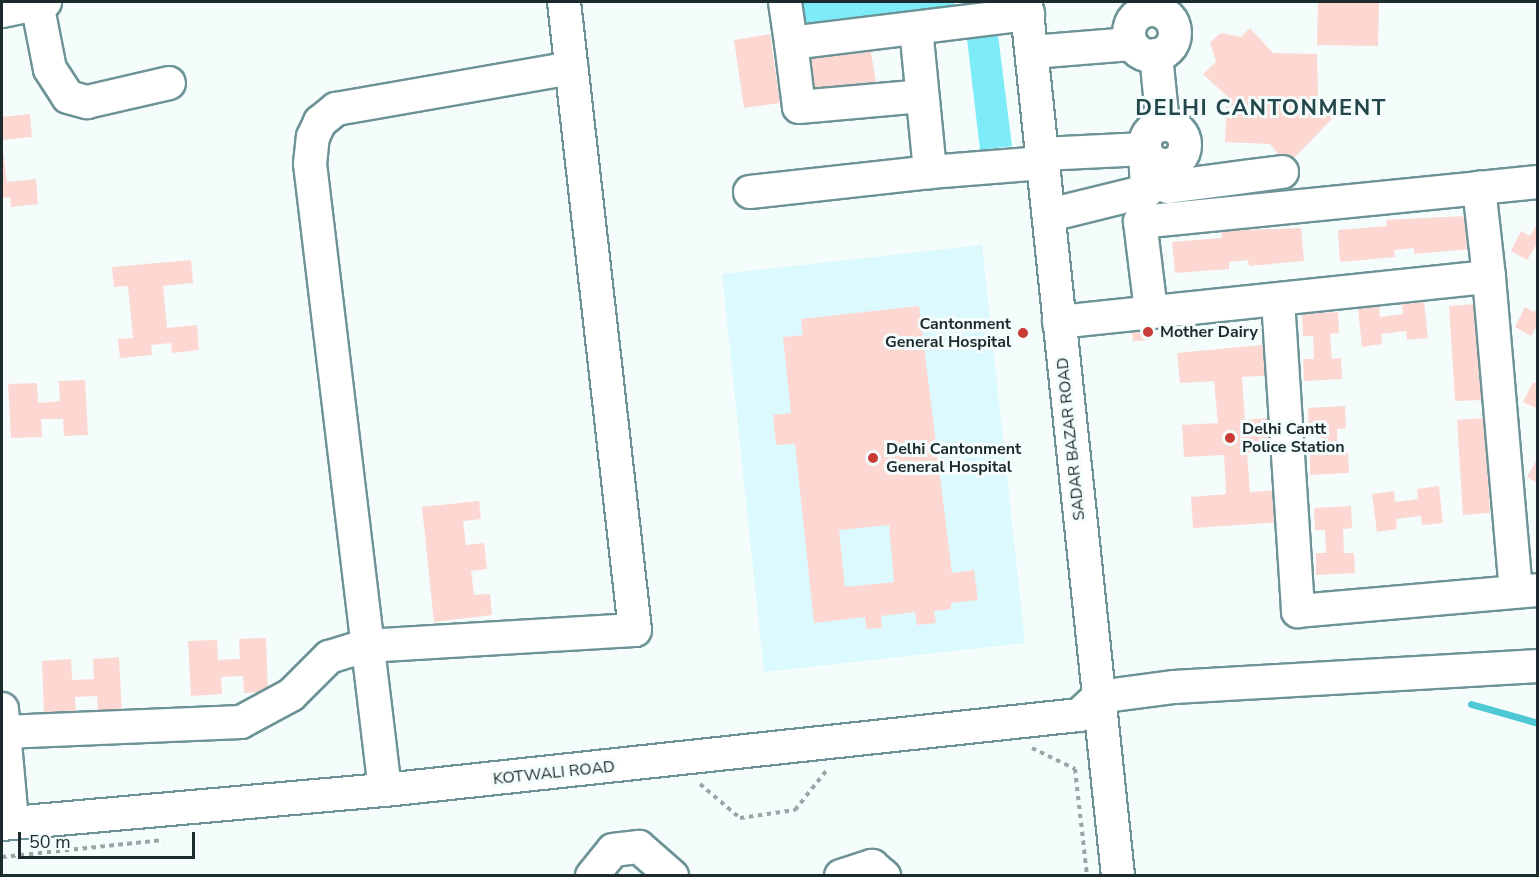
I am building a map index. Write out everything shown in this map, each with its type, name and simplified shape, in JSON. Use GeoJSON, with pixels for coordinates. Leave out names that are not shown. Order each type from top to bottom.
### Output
{"type":"FeatureCollection","features":[{"type":"Feature","properties":{"kind":"street"},"geometry":{"type":"LineString","coordinates":[[2,11],[41,2],[50,69],[68,97],[87,102],[169,83]]}},
{"type":"Feature","properties":{"kind":"street"},"geometry":{"type":"LineString","coordinates":[[7,823],[3,720],[241,722],[291,695],[329,657],[365,646],[635,630],[564,2]]}},
{"type":"Feature","properties":{"kind":"street"},"geometry":{"type":"LineString","coordinates":[[785,2],[799,107],[922,96]]}},
{"type":"Feature","properties":{"kind":"street"},"geometry":{"type":"LineString","coordinates":[[1032,52],[1144,50],[1173,42],[1174,28],[1167,16],[1154,6]]}},
{"type":"Feature","properties":{"kind":"street"},"geometry":{"type":"LineString","coordinates":[[791,43],[915,28],[1027,8]]}},
{"type":"Feature","properties":{"kind":"street","name":"SADAR BAZAR ROAD"},"geometry":{"type":"LineString","coordinates":[[1027,8],[1118,876]]}},
{"type":"Feature","properties":{"kind":"street"},"geometry":{"type":"LineString","coordinates":[[915,28],[930,172]]}},
{"type":"Feature","properties":{"kind":"street"},"geometry":{"type":"LineString","coordinates":[[1144,50],[1158,163]]}},
{"type":"Feature","properties":{"kind":"street"},"geometry":{"type":"LineString","coordinates":[[385,790],[365,646],[310,164],[313,137],[320,122],[336,109],[571,68]]}},
{"type":"Feature","properties":{"kind":"street"},"geometry":{"type":"LineString","coordinates":[[750,192],[1043,158],[1282,172]]}},
{"type":"Feature","properties":{"kind":"street"},"geometry":{"type":"LineString","coordinates":[[1049,215],[1158,163]]}},
{"type":"Feature","properties":{"kind":"street"},"geometry":{"type":"LineString","coordinates":[[1150,311],[1140,222],[1538,182]]}},
{"type":"Feature","properties":{"kind":"street"},"geometry":{"type":"LineString","coordinates":[[1278,300],[1298,611],[1527,590],[1479,188]]}},
{"type":"Feature","properties":{"kind":"street"},"geometry":{"type":"LineString","coordinates":[[1059,322],[1489,277]]}},
{"type":"Feature","properties":{"kind":"street"},"geometry":{"type":"LineString","coordinates":[[1098,697],[1174,687],[1538,666]]}},
{"type":"Feature","properties":{"kind":"street","name":"KOTWALI ROAD"},"geometry":{"type":"LineString","coordinates":[[7,823],[385,790],[1079,715],[1098,697]]}},
{"type":"Feature","properties":{"kind":"street"},"geometry":{"type":"LineString","coordinates":[[592,876],[613,850],[639,848],[672,876]]}},
{"type":"Feature","properties":{"kind":"street"},"geometry":{"type":"LineString","coordinates":[[841,876],[872,866],[884,876]]}},
{"type":"Feature","properties":{"kind":"path"},"geometry":{"type":"LineString","coordinates":[[1025,745],[1076,769],[1087,876]]}},
{"type":"Feature","properties":{"kind":"path"},"geometry":{"type":"LineString","coordinates":[[697,781],[740,818],[795,810],[832,763]]}},
{"type":"Feature","properties":{"kind":"path"},"geometry":{"type":"LineString","coordinates":[[2,857],[167,839]]}},
{"type":"Feature","properties":{"kind":"shaded area"},"geometry":{"type":"Polygon","coordinates":[[[794,2],[954,2],[955,14],[799,36],[794,2]]]}},
{"type":"Feature","properties":{"kind":"shaded area"},"geometry":{"type":"Polygon","coordinates":[[[998,35],[1012,146],[980,150],[967,39],[998,35]]]}},
{"type":"Feature","properties":{"kind":"shaded area","name":"Delhi Cantonment General Hospital"},"geometry":{"type":"Polygon","coordinates":[[[982,245],[1025,643],[764,672],[722,274],[982,245]]]}},
{"type":"Feature","properties":{"kind":"building"},"geometry":{"type":"Polygon","coordinates":[[[1318,2],[1379,2],[1378,46],[1317,45],[1318,2]]]}},
{"type":"Feature","properties":{"kind":"building"},"geometry":{"type":"Polygon","coordinates":[[[1250,28],[1273,53],[1317,54],[1318,98],[1335,116],[1287,165],[1270,144],[1225,142],[1227,96],[1203,74],[1216,62],[1210,42],[1221,33],[1241,37],[1250,28]]]}},
{"type":"Feature","properties":{"kind":"building"},"geometry":{"type":"Polygon","coordinates":[[[770,34],[780,103],[744,108],[734,40],[770,34]]]}},
{"type":"Feature","properties":{"kind":"building"},"geometry":{"type":"Polygon","coordinates":[[[870,47],[876,82],[807,93],[802,58],[870,47]]]}},
{"type":"Feature","properties":{"kind":"building"},"geometry":{"type":"Polygon","coordinates":[[[30,114],[32,137],[2,140],[2,117],[30,114]]]}},
{"type":"Feature","properties":{"kind":"building"},"geometry":{"type":"Polygon","coordinates":[[[2,144],[7,182],[36,179],[38,204],[11,207],[10,197],[2,198],[2,144]]]}},
{"type":"Feature","properties":{"kind":"building"},"geometry":{"type":"Polygon","coordinates":[[[1467,216],[1470,249],[1414,254],[1414,248],[1394,250],[1395,257],[1340,262],[1338,230],[1387,226],[1386,220],[1467,216]]]}},
{"type":"Feature","properties":{"kind":"building"},"geometry":{"type":"Polygon","coordinates":[[[1538,222],[1538,242],[1527,260],[1511,251],[1521,231],[1530,236],[1538,222]]]}},
{"type":"Feature","properties":{"kind":"building"},"geometry":{"type":"Polygon","coordinates":[[[1301,228],[1304,261],[1249,266],[1248,260],[1229,262],[1229,269],[1175,273],[1172,242],[1222,238],[1221,231],[1301,228]]]}},
{"type":"Feature","properties":{"kind":"building"},"geometry":{"type":"Polygon","coordinates":[[[191,260],[193,283],[163,286],[167,328],[197,325],[199,350],[172,353],[171,343],[151,345],[152,355],[120,358],[118,339],[133,338],[128,286],[114,287],[112,267],[191,260]]]}},
{"type":"Feature","properties":{"kind":"building"},"geometry":{"type":"Polygon","coordinates":[[[1424,302],[1428,338],[1407,340],[1406,331],[1381,334],[1382,344],[1362,347],[1358,309],[1379,306],[1380,317],[1403,314],[1402,304],[1424,302]]]}},
{"type":"Feature","properties":{"kind":"building"},"geometry":{"type":"Polygon","coordinates":[[[1475,304],[1482,400],[1455,401],[1449,306],[1475,304]]]}},
{"type":"Feature","properties":{"kind":"building"},"geometry":{"type":"Polygon","coordinates":[[[919,306],[952,573],[974,570],[978,600],[951,603],[951,609],[934,611],[936,623],[917,625],[915,612],[881,616],[882,628],[866,629],[865,617],[814,623],[795,444],[776,445],[773,415],[791,413],[783,337],[803,335],[801,319],[919,306]],[[889,525],[839,530],[845,587],[894,582],[889,525]]]}},
{"type":"Feature","properties":{"kind":"building"},"geometry":{"type":"Polygon","coordinates":[[[1538,306],[1538,324],[1531,336],[1515,327],[1525,307],[1534,312],[1538,306]]]}},
{"type":"Feature","properties":{"kind":"building"},"geometry":{"type":"Polygon","coordinates":[[[1338,312],[1339,333],[1330,334],[1332,359],[1341,358],[1342,379],[1304,381],[1303,359],[1314,359],[1313,336],[1303,336],[1302,314],[1338,312]]]}},
{"type":"Feature","properties":{"kind":"building"},"geometry":{"type":"Polygon","coordinates":[[[1150,326],[1151,340],[1133,341],[1132,327],[1150,326]]]}},
{"type":"Feature","properties":{"kind":"building","name":"Delhi Cantt Police Station"},"geometry":{"type":"Polygon","coordinates":[[[1272,344],[1274,375],[1242,377],[1245,420],[1276,417],[1278,451],[1247,453],[1250,492],[1281,490],[1283,522],[1193,528],[1191,497],[1226,494],[1224,455],[1184,457],[1182,425],[1218,423],[1214,381],[1180,383],[1177,353],[1272,344]]]}},
{"type":"Feature","properties":{"kind":"building"},"geometry":{"type":"Polygon","coordinates":[[[85,380],[88,435],[64,436],[63,419],[41,419],[42,437],[11,438],[8,384],[37,383],[38,403],[60,401],[59,381],[85,380]]]}},
{"type":"Feature","properties":{"kind":"building"},"geometry":{"type":"Polygon","coordinates":[[[1533,382],[1538,384],[1538,409],[1523,402],[1533,382]]]}},
{"type":"Feature","properties":{"kind":"building"},"geometry":{"type":"Polygon","coordinates":[[[1345,406],[1346,428],[1337,429],[1338,453],[1348,452],[1349,473],[1310,475],[1310,453],[1320,453],[1319,430],[1309,430],[1308,408],[1345,406]]]}},
{"type":"Feature","properties":{"kind":"building"},"geometry":{"type":"Polygon","coordinates":[[[1484,418],[1490,513],[1463,515],[1457,420],[1484,418]]]}},
{"type":"Feature","properties":{"kind":"building"},"geometry":{"type":"Polygon","coordinates":[[[1538,458],[1538,483],[1527,477],[1538,458]]]}},
{"type":"Feature","properties":{"kind":"building"},"geometry":{"type":"Polygon","coordinates":[[[1439,486],[1443,523],[1422,525],[1421,516],[1396,519],[1397,529],[1377,532],[1372,494],[1394,491],[1395,502],[1418,499],[1417,489],[1439,486]]]}},
{"type":"Feature","properties":{"kind":"building"},"geometry":{"type":"Polygon","coordinates":[[[479,501],[481,519],[463,521],[466,545],[484,543],[487,569],[471,571],[474,595],[490,594],[492,615],[434,622],[422,507],[479,501]]]}},
{"type":"Feature","properties":{"kind":"building"},"geometry":{"type":"Polygon","coordinates":[[[1351,506],[1352,528],[1343,529],[1344,553],[1354,553],[1355,573],[1316,575],[1316,553],[1326,553],[1325,530],[1315,530],[1314,508],[1351,506]]]}},
{"type":"Feature","properties":{"kind":"building"},"geometry":{"type":"Polygon","coordinates":[[[266,638],[268,692],[244,693],[243,676],[221,677],[222,694],[191,696],[188,641],[217,640],[218,660],[240,659],[239,639],[266,638]]]}},
{"type":"Feature","properties":{"kind":"building"},"geometry":{"type":"Polygon","coordinates":[[[119,657],[122,712],[98,713],[97,696],[75,697],[76,714],[44,715],[42,661],[71,659],[72,680],[94,679],[93,659],[119,657]]]}},
{"type":"Feature","properties":{"kind":"waterway"},"geometry":{"type":"LineString","coordinates":[[1471,704],[1538,723]]}},
{"type":"Feature","properties":{"kind":"place","name":"Mother Dairy"},"geometry":{"type":"Point","coordinates":[1148,332]}},
{"type":"Feature","properties":{"kind":"place","name":"Cantonment General Hospital"},"geometry":{"type":"Point","coordinates":[1023,333]}},
{"type":"Feature","properties":{"kind":"place","name":"Delhi Cantt Police Station"},"geometry":{"type":"Point","coordinates":[1230,438]}},
{"type":"Feature","properties":{"kind":"place","name":"Delhi Cantonment General Hospital"},"geometry":{"type":"Point","coordinates":[873,458]}},
{"type":"Feature","properties":{"kind":"district","name":"DELHI CANTONMENT"},"geometry":{"type":"Point","coordinates":[1261,109]}}]}
